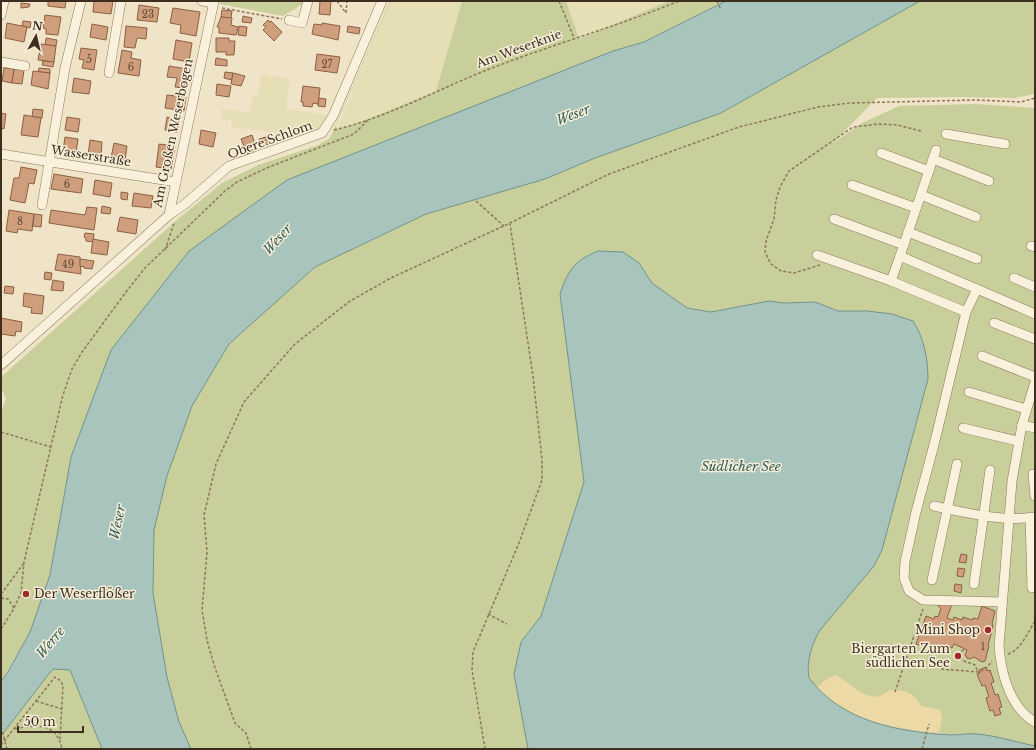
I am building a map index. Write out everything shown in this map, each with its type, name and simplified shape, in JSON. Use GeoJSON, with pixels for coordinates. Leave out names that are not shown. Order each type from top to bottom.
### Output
{"type":"FeatureCollection","features":[{"type":"Feature","properties":{"kind":"street"},"geometry":{"type":"LineString","coordinates":[[1,15],[4,1]]}},
{"type":"Feature","properties":{"kind":"street"},"geometry":{"type":"LineString","coordinates":[[42,205],[65,68],[81,1]]}},
{"type":"Feature","properties":{"kind":"street"},"geometry":{"type":"LineString","coordinates":[[109,73],[121,1]]}},
{"type":"Feature","properties":{"kind":"street"},"geometry":{"type":"LineString","coordinates":[[202,1],[213,3]]}},
{"type":"Feature","properties":{"kind":"street"},"geometry":{"type":"LineString","coordinates":[[289,20],[302,23],[308,1]]}},
{"type":"Feature","properties":{"kind":"street","name":"Obere Schlom"},"geometry":{"type":"LineString","coordinates":[[167,216],[185,204],[229,166],[322,133],[333,116],[382,1]]}},
{"type":"Feature","properties":{"kind":"street","name":"Am Großen Weserbogen"},"geometry":{"type":"LineString","coordinates":[[1,365],[167,216],[176,182],[213,3]]}},
{"type":"Feature","properties":{"kind":"street"},"geometry":{"type":"LineString","coordinates":[[1,62],[25,66]]}},
{"type":"Feature","properties":{"kind":"street"},"geometry":{"type":"LineString","coordinates":[[946,134],[1005,144]]}},
{"type":"Feature","properties":{"kind":"street"},"geometry":{"type":"LineString","coordinates":[[881,153],[929,171]]}},
{"type":"Feature","properties":{"kind":"street","name":"Wasserstraße"},"geometry":{"type":"LineString","coordinates":[[1,154],[176,182]]}},
{"type":"Feature","properties":{"kind":"street"},"geometry":{"type":"LineString","coordinates":[[891,281],[935,154],[989,181]]}},
{"type":"Feature","properties":{"kind":"street"},"geometry":{"type":"LineString","coordinates":[[852,185],[916,208]]}},
{"type":"Feature","properties":{"kind":"street"},"geometry":{"type":"LineString","coordinates":[[921,195],[976,218]]}},
{"type":"Feature","properties":{"kind":"street"},"geometry":{"type":"LineString","coordinates":[[834,219],[904,245]]}},
{"type":"Feature","properties":{"kind":"street"},"geometry":{"type":"LineString","coordinates":[[908,232],[977,259]]}},
{"type":"Feature","properties":{"kind":"street"},"geometry":{"type":"LineString","coordinates":[[817,255],[891,281],[966,312]]}},
{"type":"Feature","properties":{"kind":"street"},"geometry":{"type":"LineString","coordinates":[[900,256],[1035,314]]}},
{"type":"Feature","properties":{"kind":"street"},"geometry":{"type":"LineString","coordinates":[[1014,278],[1035,287]]}},
{"type":"Feature","properties":{"kind":"street"},"geometry":{"type":"LineString","coordinates":[[977,289],[966,312],[935,441],[916,512],[905,562],[904,578],[909,590],[915,596],[931,601],[951,599],[1002,602]]}},
{"type":"Feature","properties":{"kind":"street"},"geometry":{"type":"LineString","coordinates":[[994,323],[1035,339]]}},
{"type":"Feature","properties":{"kind":"street"},"geometry":{"type":"LineString","coordinates":[[982,356],[1035,377]]}},
{"type":"Feature","properties":{"kind":"street"},"geometry":{"type":"LineString","coordinates":[[1034,387],[1026,409],[1018,441],[1009,518],[999,646],[1000,658],[1012,697],[1019,709],[1035,722]]}},
{"type":"Feature","properties":{"kind":"street"},"geometry":{"type":"LineString","coordinates":[[969,392],[1026,409]]}},
{"type":"Feature","properties":{"kind":"street"},"geometry":{"type":"LineString","coordinates":[[1022,425],[1035,428]]}},
{"type":"Feature","properties":{"kind":"street"},"geometry":{"type":"LineString","coordinates":[[962,428],[1018,441]]}},
{"type":"Feature","properties":{"kind":"street"},"geometry":{"type":"LineString","coordinates":[[932,580],[957,464]]}},
{"type":"Feature","properties":{"kind":"street"},"geometry":{"type":"LineString","coordinates":[[974,584],[990,470]]}},
{"type":"Feature","properties":{"kind":"street"},"geometry":{"type":"LineString","coordinates":[[1033,474],[1035,496]]}},
{"type":"Feature","properties":{"kind":"street"},"geometry":{"type":"LineString","coordinates":[[934,506],[983,516],[1009,518],[1032,517],[1032,588]]}},
{"type":"Feature","properties":{"kind":"path"},"geometry":{"type":"LineString","coordinates":[[337,1],[346,13],[347,1]]}},
{"type":"Feature","properties":{"kind":"path"},"geometry":{"type":"LineString","coordinates":[[559,1],[574,38]]}},
{"type":"Feature","properties":{"kind":"path","name":"Am Weserknie"},"geometry":{"type":"LineString","coordinates":[[322,133],[368,120],[492,68],[574,38],[639,18],[679,1]]}},
{"type":"Feature","properties":{"kind":"path"},"geometry":{"type":"LineString","coordinates":[[717,1],[721,10]]}},
{"type":"Feature","properties":{"kind":"path"},"geometry":{"type":"LineString","coordinates":[[213,3],[289,20]]}},
{"type":"Feature","properties":{"kind":"path"},"geometry":{"type":"LineString","coordinates":[[251,749],[246,733],[235,723],[215,668],[207,640],[202,610],[207,552],[204,515],[216,464],[244,402],[295,344],[350,301],[391,278],[504,226],[609,174],[642,160],[739,128],[818,107],[850,103],[976,100],[1021,102],[1035,98]]}},
{"type":"Feature","properties":{"kind":"path"},"geometry":{"type":"LineString","coordinates":[[1,628],[13,610],[21,593],[24,562],[63,395],[72,369],[82,352],[145,268],[225,191],[237,182],[294,156],[354,134],[368,120]]}},
{"type":"Feature","properties":{"kind":"path"},"geometry":{"type":"LineString","coordinates":[[836,262],[794,273],[780,271],[771,264],[765,252],[766,241],[774,220],[776,200],[780,187],[789,171],[853,127],[879,124],[898,125],[921,131]]}},
{"type":"Feature","properties":{"kind":"path"},"geometry":{"type":"LineString","coordinates":[[476,201],[504,226]]}},
{"type":"Feature","properties":{"kind":"path"},"geometry":{"type":"LineString","coordinates":[[165,250],[174,222],[167,216]]}},
{"type":"Feature","properties":{"kind":"path"},"geometry":{"type":"LineString","coordinates":[[485,749],[472,670],[473,652],[519,543],[542,480],[542,460],[533,376],[510,223]]}},
{"type":"Feature","properties":{"kind":"path"},"geometry":{"type":"LineString","coordinates":[[1,394],[1,403]]}},
{"type":"Feature","properties":{"kind":"path"},"geometry":{"type":"LineString","coordinates":[[1,432],[51,447]]}},
{"type":"Feature","properties":{"kind":"path"},"geometry":{"type":"LineString","coordinates":[[1,594],[24,562]]}},
{"type":"Feature","properties":{"kind":"path"},"geometry":{"type":"LineString","coordinates":[[1,598],[8,599],[13,605],[13,610]]}},
{"type":"Feature","properties":{"kind":"path"},"geometry":{"type":"LineString","coordinates":[[895,692],[923,609],[931,601]]}},
{"type":"Feature","properties":{"kind":"path"},"geometry":{"type":"LineString","coordinates":[[488,614],[507,624]]}},
{"type":"Feature","properties":{"kind":"path"},"geometry":{"type":"LineString","coordinates":[[941,669],[978,672],[986,669],[992,661],[1013,652],[1019,646],[1035,621]]}},
{"type":"Feature","properties":{"kind":"path"},"geometry":{"type":"LineString","coordinates":[[964,650],[959,656],[964,661],[975,665],[978,672]]}},
{"type":"Feature","properties":{"kind":"path"},"geometry":{"type":"LineString","coordinates":[[1,745],[15,729],[53,678],[58,678],[62,683],[60,739],[62,749]]}},
{"type":"Feature","properties":{"kind":"path"},"geometry":{"type":"LineString","coordinates":[[36,701],[62,709]]}},
{"type":"Feature","properties":{"kind":"path"},"geometry":{"type":"LineString","coordinates":[[922,749],[929,724]]}},
{"type":"Feature","properties":{"kind":"path"},"geometry":{"type":"LineString","coordinates":[[15,729],[36,725],[43,726],[52,731],[60,739]]}},
{"type":"Feature","properties":{"kind":"path"},"geometry":{"type":"LineString","coordinates":[[1,727],[7,749]]}},
{"type":"Feature","properties":{"kind":"shaded area"},"geometry":{"type":"Polygon","coordinates":[[[391,1],[462,1],[436,91],[353,125],[337,129],[391,1]]]}},
{"type":"Feature","properties":{"kind":"shaded area"},"geometry":{"type":"Polygon","coordinates":[[[566,1],[669,1],[578,39],[566,1]]]}},
{"type":"Feature","properties":{"kind":"shaded area"},"geometry":{"type":"Polygon","coordinates":[[[261,74],[290,79],[286,109],[328,115],[322,125],[315,132],[305,137],[231,127],[232,120],[221,119],[222,109],[250,113],[252,96],[258,96],[261,74]]]}},
{"type":"Feature","properties":{"kind":"green space"},"geometry":{"type":"Polygon","coordinates":[[[220,1],[304,1],[303,4],[283,16],[220,4],[220,1]]]}},
{"type":"Feature","properties":{"kind":"green space"},"geometry":{"type":"Polygon","coordinates":[[[390,1],[336,126],[337,129],[353,125],[436,91],[462,1],[566,1],[579,39],[669,1],[726,1],[644,42],[613,51],[436,122],[189,251],[111,350],[71,457],[50,575],[30,632],[8,672],[1,681],[1,412],[6,399],[1,387],[1,377],[178,219],[222,183],[258,165],[318,145],[330,138],[390,1]]]}},
{"type":"Feature","properties":{"kind":"green space"},"geometry":{"type":"Polygon","coordinates":[[[920,1],[1035,1],[1035,94],[1015,98],[877,98],[833,143],[862,123],[899,106],[975,104],[1035,108],[1035,746],[979,734],[953,735],[896,729],[875,723],[817,688],[809,678],[809,657],[820,630],[874,566],[882,550],[928,379],[925,351],[913,321],[892,314],[867,311],[838,311],[815,302],[783,303],[769,301],[711,312],[687,308],[652,283],[639,263],[560,294],[584,482],[541,616],[521,642],[514,674],[528,749],[191,749],[179,722],[167,677],[153,593],[154,530],[167,476],[192,406],[229,344],[315,267],[426,214],[545,179],[595,158],[721,113],[920,1]]]}},
{"type":"Feature","properties":{"kind":"green space"},"geometry":{"type":"Polygon","coordinates":[[[53,669],[70,670],[102,749],[1,749],[1,736],[53,669]]]}},
{"type":"Feature","properties":{"kind":"sand"},"geometry":{"type":"Polygon","coordinates":[[[835,675],[861,692],[875,697],[882,695],[889,690],[900,690],[912,694],[921,706],[940,710],[942,718],[939,733],[889,726],[874,722],[844,709],[830,700],[817,688],[824,681],[835,675]]]}},
{"type":"Feature","properties":{"kind":"water"},"geometry":{"type":"Polygon","coordinates":[[[726,1],[920,1],[721,113],[595,158],[545,179],[426,214],[315,267],[229,344],[192,406],[167,476],[154,530],[153,593],[167,677],[179,722],[191,749],[102,749],[70,670],[53,669],[1,736],[1,681],[8,672],[30,632],[50,575],[71,457],[111,350],[189,251],[287,180],[613,51],[644,42],[726,1]]]}},
{"type":"Feature","properties":{"kind":"water","name":"Südlicher See"},"geometry":{"type":"Polygon","coordinates":[[[598,251],[623,252],[639,263],[652,283],[687,308],[711,312],[769,301],[783,303],[815,302],[838,311],[867,311],[892,314],[913,321],[920,334],[925,349],[928,379],[882,550],[874,566],[820,630],[810,653],[808,665],[809,678],[822,693],[838,705],[855,715],[873,722],[912,731],[951,735],[985,735],[1035,746],[1035,749],[528,749],[514,674],[521,642],[541,616],[584,482],[560,294],[569,272],[573,267],[583,259],[598,251]]]}},
{"type":"Feature","properties":{"kind":"building"},"geometry":{"type":"Polygon","coordinates":[[[48,1],[66,1],[65,8],[48,6],[48,1]]]}},
{"type":"Feature","properties":{"kind":"building"},"geometry":{"type":"Polygon","coordinates":[[[94,1],[113,1],[111,14],[93,12],[94,1]]]}},
{"type":"Feature","properties":{"kind":"building"},"geometry":{"type":"Polygon","coordinates":[[[320,1],[331,1],[330,15],[319,14],[320,1]]]}},
{"type":"Feature","properties":{"kind":"building"},"geometry":{"type":"Polygon","coordinates":[[[21,3],[30,4],[29,7],[21,8],[21,3]]]}},
{"type":"Feature","properties":{"kind":"building"},"geometry":{"type":"Polygon","coordinates":[[[139,5],[159,8],[157,22],[137,20],[139,5]]]}},
{"type":"Feature","properties":{"kind":"building"},"geometry":{"type":"Polygon","coordinates":[[[173,8],[200,12],[196,36],[180,33],[181,25],[170,23],[173,8]]]}},
{"type":"Feature","properties":{"kind":"building"},"geometry":{"type":"Polygon","coordinates":[[[222,10],[232,11],[231,18],[221,17],[222,10]]]}},
{"type":"Feature","properties":{"kind":"building"},"geometry":{"type":"Polygon","coordinates":[[[45,15],[61,17],[58,35],[46,34],[46,29],[43,28],[45,15]]]}},
{"type":"Feature","properties":{"kind":"building"},"geometry":{"type":"Polygon","coordinates":[[[243,16],[252,18],[251,23],[242,22],[243,16]]]}},
{"type":"Feature","properties":{"kind":"building"},"geometry":{"type":"Polygon","coordinates":[[[221,17],[232,18],[231,25],[238,27],[236,35],[219,33],[219,27],[217,27],[221,17]]]}},
{"type":"Feature","properties":{"kind":"building"},"geometry":{"type":"Polygon","coordinates":[[[268,20],[282,32],[274,41],[263,30],[266,27],[263,25],[268,20]]]}},
{"type":"Feature","properties":{"kind":"building"},"geometry":{"type":"Polygon","coordinates":[[[23,21],[31,22],[30,28],[22,26],[23,21]]]}},
{"type":"Feature","properties":{"kind":"building"},"geometry":{"type":"Polygon","coordinates":[[[7,23],[27,27],[24,42],[5,38],[7,23]]]}},
{"type":"Feature","properties":{"kind":"building"},"geometry":{"type":"Polygon","coordinates":[[[322,23],[340,26],[338,40],[312,34],[314,24],[322,25],[322,23]]]}},
{"type":"Feature","properties":{"kind":"building"},"geometry":{"type":"Polygon","coordinates":[[[92,24],[108,27],[106,40],[90,37],[92,24]]]}},
{"type":"Feature","properties":{"kind":"building"},"geometry":{"type":"Polygon","coordinates":[[[126,26],[147,28],[146,39],[137,38],[135,48],[124,47],[126,26]]]}},
{"type":"Feature","properties":{"kind":"building"},"geometry":{"type":"Polygon","coordinates":[[[239,26],[247,27],[246,36],[238,35],[239,26]]]}},
{"type":"Feature","properties":{"kind":"building"},"geometry":{"type":"Polygon","coordinates":[[[348,26],[360,28],[359,34],[347,32],[348,26]]]}},
{"type":"Feature","properties":{"kind":"building"},"geometry":{"type":"Polygon","coordinates":[[[46,38],[57,40],[56,46],[45,45],[46,38]]]}},
{"type":"Feature","properties":{"kind":"building"},"geometry":{"type":"Polygon","coordinates":[[[216,38],[229,38],[229,41],[235,41],[234,55],[226,55],[226,52],[216,52],[216,38]]]}},
{"type":"Feature","properties":{"kind":"building"},"geometry":{"type":"Polygon","coordinates":[[[176,40],[192,43],[189,62],[173,59],[176,40]]]}},
{"type":"Feature","properties":{"kind":"building"},"geometry":{"type":"Polygon","coordinates":[[[41,44],[56,46],[54,62],[38,60],[41,44]]]}},
{"type":"Feature","properties":{"kind":"building"},"geometry":{"type":"Polygon","coordinates":[[[81,48],[97,50],[94,70],[82,68],[84,60],[79,59],[81,48]]]}},
{"type":"Feature","properties":{"kind":"building"},"geometry":{"type":"Polygon","coordinates":[[[122,50],[132,52],[131,58],[141,60],[139,76],[118,73],[122,50]]]}},
{"type":"Feature","properties":{"kind":"building"},"geometry":{"type":"Polygon","coordinates":[[[317,54],[340,57],[337,73],[315,70],[317,54]]]}},
{"type":"Feature","properties":{"kind":"building"},"geometry":{"type":"Polygon","coordinates":[[[216,58],[227,60],[227,66],[215,65],[216,58]]]}},
{"type":"Feature","properties":{"kind":"building"},"geometry":{"type":"Polygon","coordinates":[[[43,61],[54,62],[53,67],[42,65],[43,61]]]}},
{"type":"Feature","properties":{"kind":"building"},"geometry":{"type":"Polygon","coordinates":[[[169,66],[187,69],[184,88],[175,87],[177,78],[167,77],[169,66]]]}},
{"type":"Feature","properties":{"kind":"building"},"geometry":{"type":"Polygon","coordinates":[[[4,68],[14,69],[12,83],[2,81],[4,68]]]}},
{"type":"Feature","properties":{"kind":"building"},"geometry":{"type":"Polygon","coordinates":[[[39,68],[50,69],[50,73],[38,72],[39,68]]]}},
{"type":"Feature","properties":{"kind":"building"},"geometry":{"type":"Polygon","coordinates":[[[14,69],[24,70],[22,84],[12,83],[14,69]]]}},
{"type":"Feature","properties":{"kind":"building"},"geometry":{"type":"Polygon","coordinates":[[[33,71],[50,73],[48,89],[31,85],[33,71]]]}},
{"type":"Feature","properties":{"kind":"building"},"geometry":{"type":"Polygon","coordinates":[[[225,72],[233,73],[232,80],[224,78],[225,72]]]}},
{"type":"Feature","properties":{"kind":"building"},"geometry":{"type":"Polygon","coordinates":[[[233,73],[245,76],[241,86],[231,84],[233,73]]]}},
{"type":"Feature","properties":{"kind":"building"},"geometry":{"type":"Polygon","coordinates":[[[74,78],[91,81],[89,94],[72,92],[74,78]]]}},
{"type":"Feature","properties":{"kind":"building"},"geometry":{"type":"Polygon","coordinates":[[[217,84],[231,86],[229,97],[216,95],[217,84]]]}},
{"type":"Feature","properties":{"kind":"building"},"geometry":{"type":"Polygon","coordinates":[[[303,86],[320,88],[318,104],[313,103],[312,107],[303,106],[303,102],[301,102],[303,86]]]}},
{"type":"Feature","properties":{"kind":"building"},"geometry":{"type":"Polygon","coordinates":[[[167,95],[186,97],[184,111],[165,108],[167,95]]]}},
{"type":"Feature","properties":{"kind":"building"},"geometry":{"type":"Polygon","coordinates":[[[319,98],[326,99],[325,107],[318,106],[319,98]]]}},
{"type":"Feature","properties":{"kind":"building"},"geometry":{"type":"Polygon","coordinates":[[[33,109],[43,110],[42,118],[32,117],[33,109]]]}},
{"type":"Feature","properties":{"kind":"building"},"geometry":{"type":"Polygon","coordinates":[[[1,113],[6,114],[4,129],[1,128],[1,113]]]}},
{"type":"Feature","properties":{"kind":"building"},"geometry":{"type":"Polygon","coordinates":[[[24,115],[41,118],[38,137],[21,135],[24,115]]]}},
{"type":"Feature","properties":{"kind":"building"},"geometry":{"type":"Polygon","coordinates":[[[67,117],[80,119],[78,132],[65,130],[67,117]]]}},
{"type":"Feature","properties":{"kind":"building"},"geometry":{"type":"Polygon","coordinates":[[[167,117],[179,119],[177,132],[165,130],[167,117]]]}},
{"type":"Feature","properties":{"kind":"building"},"geometry":{"type":"Polygon","coordinates":[[[201,130],[216,133],[213,147],[199,144],[201,130]]]}},
{"type":"Feature","properties":{"kind":"building"},"geometry":{"type":"Polygon","coordinates":[[[252,135],[257,150],[247,154],[241,139],[252,135]]]}},
{"type":"Feature","properties":{"kind":"building"},"geometry":{"type":"Polygon","coordinates":[[[65,137],[78,139],[76,153],[63,151],[65,137]]]}},
{"type":"Feature","properties":{"kind":"building"},"geometry":{"type":"Polygon","coordinates":[[[266,137],[269,144],[262,146],[259,139],[266,137]]]}},
{"type":"Feature","properties":{"kind":"building"},"geometry":{"type":"Polygon","coordinates":[[[90,140],[102,142],[101,157],[88,155],[90,140]]]}},
{"type":"Feature","properties":{"kind":"building"},"geometry":{"type":"Polygon","coordinates":[[[114,143],[127,146],[125,161],[111,158],[114,143]]]}},
{"type":"Feature","properties":{"kind":"building"},"geometry":{"type":"Polygon","coordinates":[[[159,144],[175,146],[171,169],[156,167],[159,144]]]}},
{"type":"Feature","properties":{"kind":"building"},"geometry":{"type":"Polygon","coordinates":[[[21,167],[37,170],[34,184],[29,183],[25,203],[10,200],[14,178],[19,178],[21,167]]]}},
{"type":"Feature","properties":{"kind":"building"},"geometry":{"type":"Polygon","coordinates":[[[54,174],[83,179],[81,193],[51,189],[54,174]]]}},
{"type":"Feature","properties":{"kind":"building"},"geometry":{"type":"Polygon","coordinates":[[[95,180],[112,183],[110,197],[93,194],[95,180]]]}},
{"type":"Feature","properties":{"kind":"building"},"geometry":{"type":"Polygon","coordinates":[[[121,192],[128,193],[127,200],[121,199],[121,192]]]}},
{"type":"Feature","properties":{"kind":"building"},"geometry":{"type":"Polygon","coordinates":[[[134,193],[153,196],[151,208],[132,206],[134,193]]]}},
{"type":"Feature","properties":{"kind":"building"},"geometry":{"type":"Polygon","coordinates":[[[102,206],[111,208],[110,214],[101,213],[102,206]]]}},
{"type":"Feature","properties":{"kind":"building"},"geometry":{"type":"Polygon","coordinates":[[[87,207],[97,208],[94,230],[49,223],[51,210],[85,215],[87,207]]]}},
{"type":"Feature","properties":{"kind":"building"},"geometry":{"type":"Polygon","coordinates":[[[9,210],[34,214],[32,231],[18,229],[17,233],[6,231],[9,210]]]}},
{"type":"Feature","properties":{"kind":"building"},"geometry":{"type":"Polygon","coordinates":[[[34,214],[42,215],[41,227],[33,226],[34,214]]]}},
{"type":"Feature","properties":{"kind":"building"},"geometry":{"type":"Polygon","coordinates":[[[120,217],[138,220],[136,234],[117,231],[120,217]]]}},
{"type":"Feature","properties":{"kind":"building"},"geometry":{"type":"Polygon","coordinates":[[[85,233],[94,234],[93,242],[86,241],[86,238],[84,237],[85,233]]]}},
{"type":"Feature","properties":{"kind":"building"},"geometry":{"type":"Polygon","coordinates":[[[93,239],[109,242],[107,255],[91,253],[93,239]]]}},
{"type":"Feature","properties":{"kind":"building"},"geometry":{"type":"Polygon","coordinates":[[[58,254],[80,257],[81,274],[55,270],[58,254]]]}},
{"type":"Feature","properties":{"kind":"building"},"geometry":{"type":"Polygon","coordinates":[[[80,259],[94,261],[92,269],[84,268],[83,266],[80,267],[80,259]]]}},
{"type":"Feature","properties":{"kind":"building"},"geometry":{"type":"Polygon","coordinates":[[[45,272],[52,273],[51,280],[44,279],[45,272]]]}},
{"type":"Feature","properties":{"kind":"building"},"geometry":{"type":"Polygon","coordinates":[[[53,280],[64,282],[63,291],[51,290],[53,280]]]}},
{"type":"Feature","properties":{"kind":"building"},"geometry":{"type":"Polygon","coordinates":[[[5,286],[14,287],[13,294],[4,293],[5,286]]]}},
{"type":"Feature","properties":{"kind":"building"},"geometry":{"type":"Polygon","coordinates":[[[24,293],[44,296],[42,314],[31,313],[32,308],[23,306],[24,293]]]}},
{"type":"Feature","properties":{"kind":"building"},"geometry":{"type":"Polygon","coordinates":[[[1,318],[22,322],[21,332],[16,331],[15,336],[1,334],[1,318]]]}},
{"type":"Feature","properties":{"kind":"building"},"geometry":{"type":"Polygon","coordinates":[[[961,554],[967,555],[966,563],[959,562],[961,554]]]}},
{"type":"Feature","properties":{"kind":"building"},"geometry":{"type":"Polygon","coordinates":[[[958,568],[965,569],[963,577],[957,576],[958,568]]]}},
{"type":"Feature","properties":{"kind":"building"},"geometry":{"type":"Polygon","coordinates":[[[955,584],[962,585],[961,593],[954,591],[955,584]]]}},
{"type":"Feature","properties":{"kind":"building"},"geometry":{"type":"Polygon","coordinates":[[[937,604],[952,604],[947,618],[953,620],[954,617],[962,620],[963,617],[972,620],[973,618],[978,619],[982,606],[995,611],[985,661],[982,662],[974,657],[970,659],[967,658],[965,655],[967,650],[954,644],[952,648],[944,645],[943,648],[925,644],[924,647],[916,644],[926,616],[934,619],[935,616],[938,617],[941,609],[937,604]]]}},
{"type":"Feature","properties":{"kind":"building"},"geometry":{"type":"Polygon","coordinates":[[[986,667],[987,671],[990,670],[994,682],[991,683],[995,695],[998,694],[1002,707],[999,708],[1001,714],[995,716],[993,710],[990,711],[986,698],[989,697],[985,685],[982,686],[977,674],[980,673],[979,670],[986,667]]]}},
{"type":"Feature","properties":{"kind":"place","name":"Der Weserflößer"},"geometry":{"type":"Point","coordinates":[26,594]}},
{"type":"Feature","properties":{"kind":"place","name":"Mini Shop"},"geometry":{"type":"Point","coordinates":[988,630]}},
{"type":"Feature","properties":{"kind":"place","name":"Biergarten Zum südlichen See"},"geometry":{"type":"Point","coordinates":[958,656]}},
{"type":"Feature","properties":{"kind":"water label","name":"Weser"},"geometry":{"type":"Point","coordinates":[573,114]}},
{"type":"Feature","properties":{"kind":"water label","name":"Weser"},"geometry":{"type":"Point","coordinates":[277,239]}},
{"type":"Feature","properties":{"kind":"water label","name":"Weser"},"geometry":{"type":"Point","coordinates":[117,522]}},
{"type":"Feature","properties":{"kind":"water label","name":"Werre"},"geometry":{"type":"Point","coordinates":[50,642]}}]}
